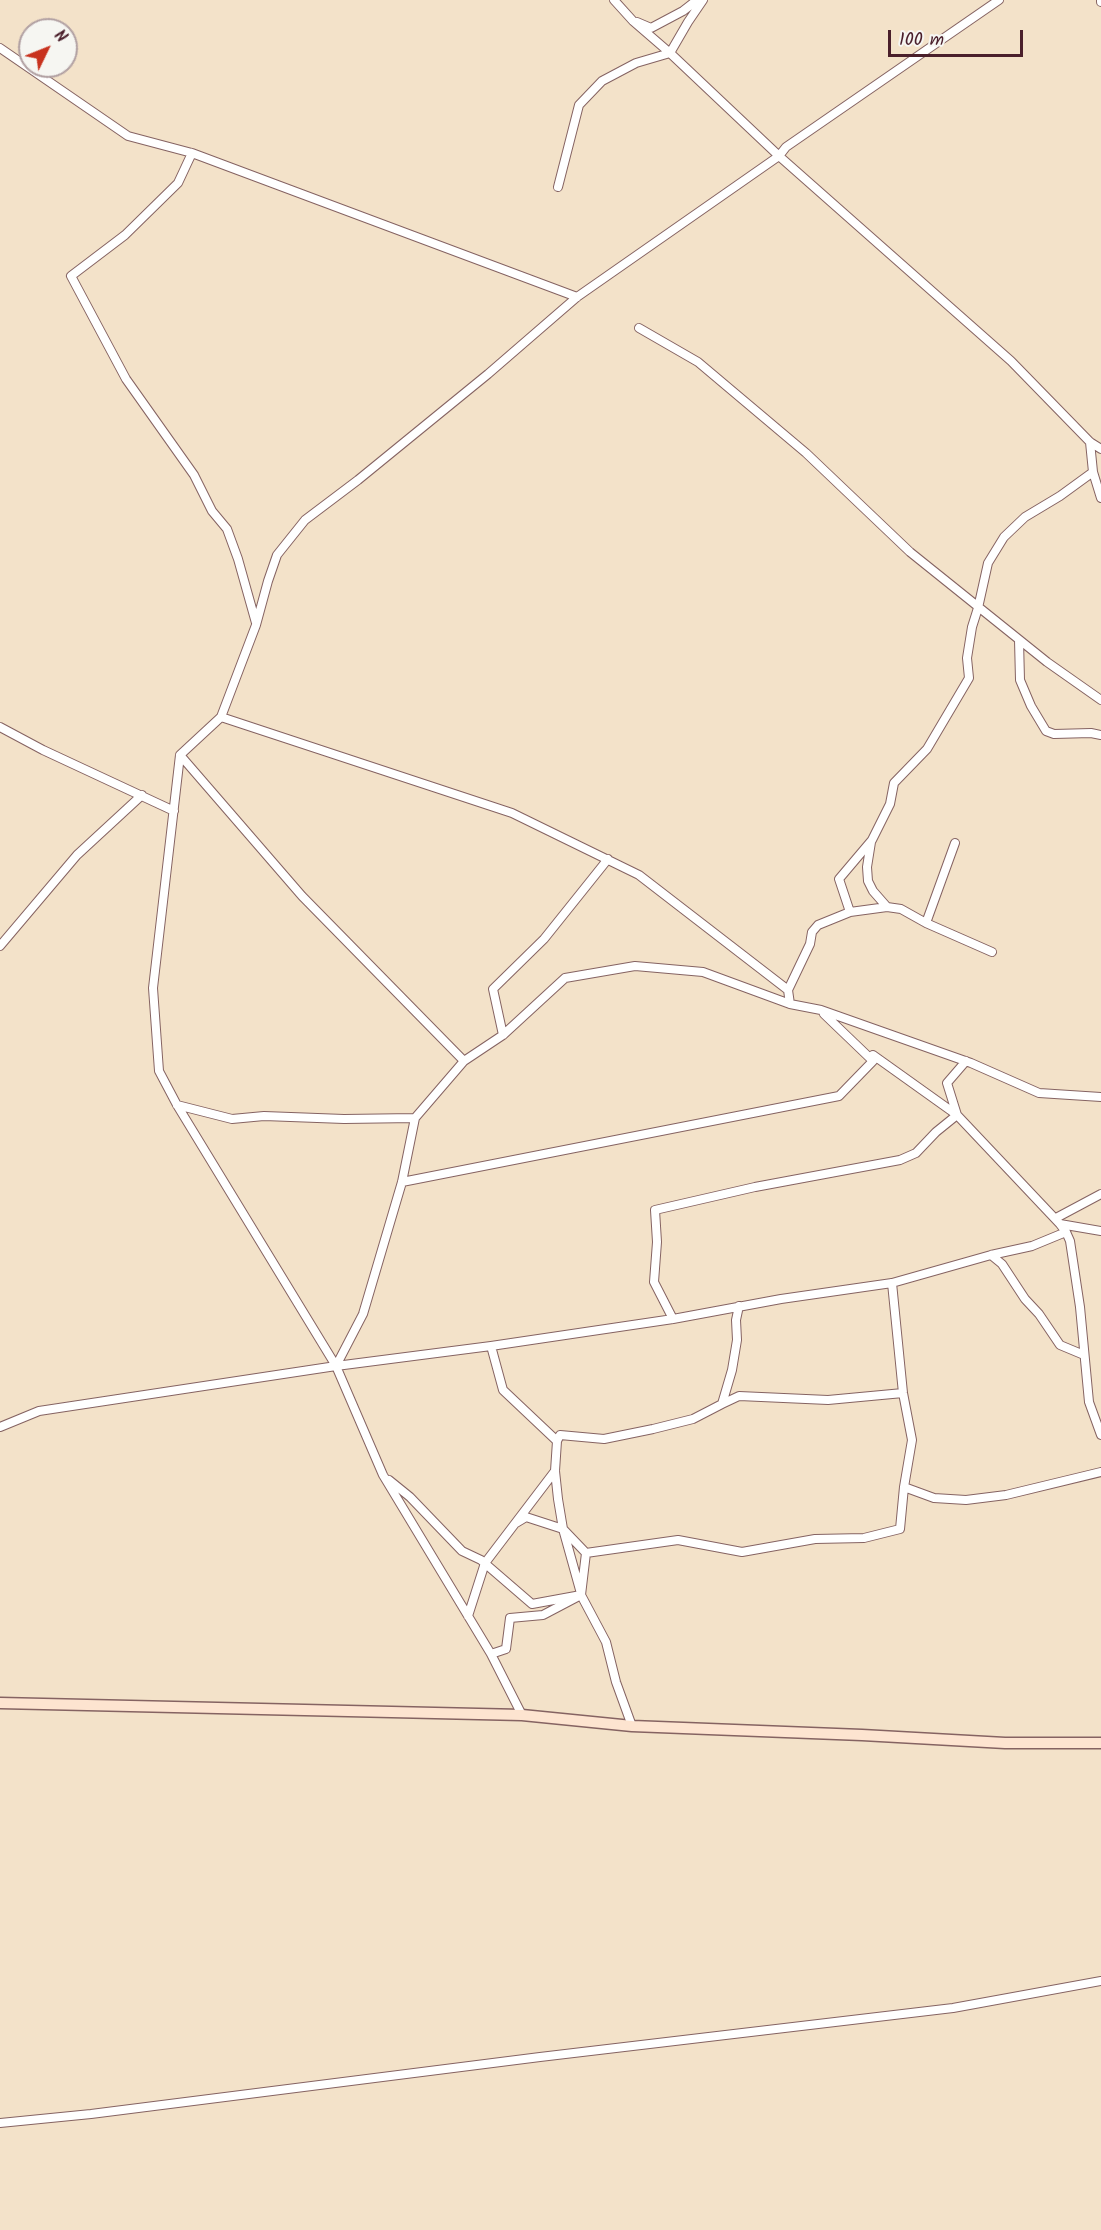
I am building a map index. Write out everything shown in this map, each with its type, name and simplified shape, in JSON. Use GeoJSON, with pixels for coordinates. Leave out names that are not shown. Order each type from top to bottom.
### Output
{"type":"FeatureCollection","features":[{"type":"Feature","properties":{"kind":"street"},"geometry":{"type":"LineString","coordinates":[[614,0],[633,21],[778,156],[1011,361],[1090,442],[1101,449]]}},
{"type":"Feature","properties":{"kind":"street"},"geometry":{"type":"LineString","coordinates":[[633,21],[651,28],[683,11],[697,0]]}},
{"type":"Feature","properties":{"kind":"street"},"geometry":{"type":"LineString","coordinates":[[558,187],[579,105],[602,81],[636,63],[670,53],[703,0]]}},
{"type":"Feature","properties":{"kind":"street"},"geometry":{"type":"LineString","coordinates":[[522,1715],[491,1654],[383,1475],[336,1366],[177,1105],[159,1071],[153,988],[180,755],[221,717],[256,625],[278,555],[305,520],[488,374],[577,297],[778,156],[786,147],[999,0]]}},
{"type":"Feature","properties":{"kind":"street"},"geometry":{"type":"LineString","coordinates":[[0,48],[128,136],[192,153],[577,297]]}},
{"type":"Feature","properties":{"kind":"street"},"geometry":{"type":"LineString","coordinates":[[192,153],[178,183],[125,235],[71,276],[126,380],[194,475],[212,511],[227,529],[238,559],[256,625]]}},
{"type":"Feature","properties":{"kind":"street"},"geometry":{"type":"LineString","coordinates":[[639,328],[698,363],[733,390],[806,453],[910,552],[1019,640],[1099,698],[1101,707]]}},
{"type":"Feature","properties":{"kind":"street"},"geometry":{"type":"LineString","coordinates":[[1090,442],[1093,472],[1101,498]]}},
{"type":"Feature","properties":{"kind":"street"},"geometry":{"type":"LineString","coordinates":[[850,912],[839,879],[872,840],[890,804],[894,783],[927,749],[969,678],[967,658],[972,627],[988,563],[1004,537],[1025,517],[1060,496],[1093,472]]}},
{"type":"Feature","properties":{"kind":"street"},"geometry":{"type":"LineString","coordinates":[[1019,640],[1020,680],[1030,706],[1046,731],[1054,734],[1101,735]]}},
{"type":"Feature","properties":{"kind":"street"},"geometry":{"type":"LineString","coordinates":[[221,717],[512,813],[608,859],[639,874],[788,990]]}},
{"type":"Feature","properties":{"kind":"street"},"geometry":{"type":"LineString","coordinates":[[0,727],[43,750],[174,811]]}},
{"type":"Feature","properties":{"kind":"street"},"geometry":{"type":"LineString","coordinates":[[180,755],[302,896],[464,1061]]}},
{"type":"Feature","properties":{"kind":"street"},"geometry":{"type":"LineString","coordinates":[[0,946],[77,855],[142,795]]}},
{"type":"Feature","properties":{"kind":"street"},"geometry":{"type":"LineString","coordinates":[[872,840],[867,867],[868,881],[873,891],[887,907]]}},
{"type":"Feature","properties":{"kind":"street"},"geometry":{"type":"LineString","coordinates":[[926,923],[955,843]]}},
{"type":"Feature","properties":{"kind":"street"},"geometry":{"type":"LineString","coordinates":[[503,1035],[494,989],[544,939],[608,859]]}},
{"type":"Feature","properties":{"kind":"street"},"geometry":{"type":"LineString","coordinates":[[790,1004],[788,990],[810,944],[812,932],[818,925],[850,912],[887,907],[901,909],[926,923],[992,952]]}},
{"type":"Feature","properties":{"kind":"street"},"geometry":{"type":"LineString","coordinates":[[336,1366],[363,1314],[402,1182],[415,1118],[464,1061],[503,1035],[565,978],[635,966],[703,972],[790,1004],[821,1010],[966,1061],[1039,1093],[1101,1097]]}},
{"type":"Feature","properties":{"kind":"street"},"geometry":{"type":"LineString","coordinates":[[821,1010],[873,1061]]}},
{"type":"Feature","properties":{"kind":"street"},"geometry":{"type":"LineString","coordinates":[[402,1182],[839,1096],[873,1061],[873,1055],[957,1115],[1066,1232],[1072,1252],[1089,1402],[1101,1435]]}},
{"type":"Feature","properties":{"kind":"street"},"geometry":{"type":"LineString","coordinates":[[957,1115],[947,1083],[966,1061]]}},
{"type":"Feature","properties":{"kind":"street"},"geometry":{"type":"LineString","coordinates":[[177,1105],[232,1119],[264,1116],[344,1119],[415,1118]]}},
{"type":"Feature","properties":{"kind":"street"},"geometry":{"type":"LineString","coordinates":[[673,1318],[654,1282],[657,1242],[655,1210],[755,1187],[900,1160],[916,1153],[957,1115]]}},
{"type":"Feature","properties":{"kind":"street"},"geometry":{"type":"LineString","coordinates":[[1058,1221],[1101,1194]]}},
{"type":"Feature","properties":{"kind":"street"},"geometry":{"type":"LineString","coordinates":[[1058,1221],[1101,1231]]}},
{"type":"Feature","properties":{"kind":"street"},"geometry":{"type":"LineString","coordinates":[[0,1427],[39,1411],[336,1366],[491,1346],[892,1283],[1032,1246],[1066,1232]]}},
{"type":"Feature","properties":{"kind":"street"},"geometry":{"type":"LineString","coordinates":[[991,1255],[1002,1264],[1060,1345],[1084,1355]]}},
{"type":"Feature","properties":{"kind":"street"},"geometry":{"type":"LineString","coordinates":[[586,1553],[678,1540],[742,1552],[815,1539],[864,1538],[900,1529],[912,1440],[903,1393],[892,1283]]}},
{"type":"Feature","properties":{"kind":"street"},"geometry":{"type":"LineString","coordinates":[[722,1404],[732,1370],[739,1306]]}},
{"type":"Feature","properties":{"kind":"street"},"geometry":{"type":"LineString","coordinates":[[491,1346],[503,1390],[556,1441]]}},
{"type":"Feature","properties":{"kind":"street"},"geometry":{"type":"LineString","coordinates":[[632,1726],[616,1682],[606,1642],[581,1595],[563,1529],[555,1471],[556,1441],[560,1435],[603,1439],[653,1429],[693,1419],[739,1396],[828,1400],[903,1393]]}},
{"type":"Feature","properties":{"kind":"street"},"geometry":{"type":"LineString","coordinates":[[468,1616],[485,1563],[510,1527],[555,1471]]}},
{"type":"Feature","properties":{"kind":"street"},"geometry":{"type":"LineString","coordinates":[[904,1487],[934,1498],[966,1500],[1006,1495],[1101,1472]]}},
{"type":"Feature","properties":{"kind":"street"},"geometry":{"type":"LineString","coordinates":[[383,1475],[410,1497],[462,1551],[485,1563],[532,1604],[581,1595]]}},
{"type":"Feature","properties":{"kind":"street"},"geometry":{"type":"LineString","coordinates":[[510,1527],[526,1517],[563,1529],[586,1553]]}},
{"type":"Feature","properties":{"kind":"street"},"geometry":{"type":"LineString","coordinates":[[581,1595],[586,1553]]}},
{"type":"Feature","properties":{"kind":"street"},"geometry":{"type":"LineString","coordinates":[[491,1654],[506,1649],[510,1618],[543,1615],[581,1595]]}},
{"type":"Feature","properties":{"kind":"street"},"geometry":{"type":"LineString","coordinates":[[0,1703],[522,1715],[632,1726],[862,1734],[1005,1743],[1101,1743]]}},
{"type":"Feature","properties":{"kind":"street"},"geometry":{"type":"LineString","coordinates":[[0,2123],[91,2114],[953,2008],[1101,1981]]}}]}
